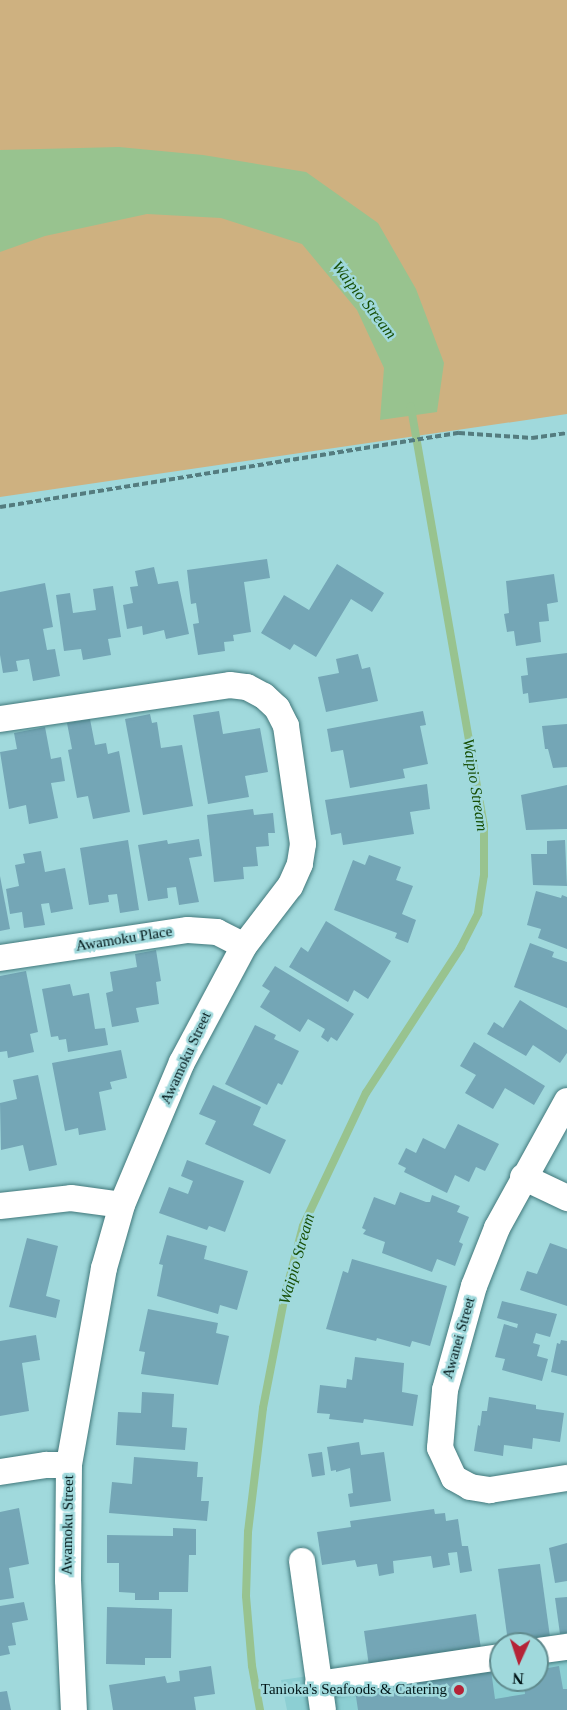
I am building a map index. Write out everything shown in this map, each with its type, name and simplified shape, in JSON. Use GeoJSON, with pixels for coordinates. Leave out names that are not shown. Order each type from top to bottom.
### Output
{"type":"FeatureCollection","features":[{"type":"Feature","properties":{"kind":"street","name":"Awamoku Street"},"geometry":{"type":"LineString","coordinates":[[0,719],[230,685],[247,687],[264,696],[277,708],[286,726],[303,844],[300,864],[290,886],[244,946],[182,1062],[122,1205],[104,1268],[69,1465],[68,1580],[74,1710]]}},
{"type":"Feature","properties":{"kind":"street","name":"Awamoku Place"},"geometry":{"type":"LineString","coordinates":[[0,958],[188,930],[217,932],[244,946]]}},
{"type":"Feature","properties":{"kind":"street","name":"Awanei Street"},"geometry":{"type":"LineString","coordinates":[[567,1101],[497,1228],[474,1286],[445,1390],[440,1448],[454,1478],[470,1487],[490,1490],[567,1478]]}},
{"type":"Feature","properties":{"kind":"street"},"geometry":{"type":"LineString","coordinates":[[523,1178],[567,1198]]}},
{"type":"Feature","properties":{"kind":"street"},"geometry":{"type":"LineString","coordinates":[[0,1206],[70,1198],[122,1205]]}},
{"type":"Feature","properties":{"kind":"street"},"geometry":{"type":"LineString","coordinates":[[0,1472],[46,1465],[69,1465]]}},
{"type":"Feature","properties":{"kind":"street"},"geometry":{"type":"LineString","coordinates":[[302,1561],[323,1710]]}},
{"type":"Feature","properties":{"kind":"street"},"geometry":{"type":"LineString","coordinates":[[549,1650],[567,1647]]}},
{"type":"Feature","properties":{"kind":"street"},"geometry":{"type":"LineString","coordinates":[[318,1684],[489,1659]]}},
{"type":"Feature","properties":{"kind":"path"},"geometry":{"type":"LineString","coordinates":[[0,507],[459,433],[532,438],[567,433]]}},
{"type":"Feature","properties":{"kind":"shaded area"},"geometry":{"type":"Polygon","coordinates":[[[0,0],[567,0],[567,414],[0,497],[0,0]]]}},
{"type":"Feature","properties":{"kind":"shaded area"},"geometry":{"type":"Polygon","coordinates":[[[567,1638],[567,1710],[287,1710],[281,1680],[489,1650],[489,1692],[549,1692],[549,1642],[567,1638]]]}},
{"type":"Feature","properties":{"kind":"water"},"geometry":{"type":"Polygon","coordinates":[[[119,147],[203,155],[306,172],[378,223],[416,289],[444,363],[437,412],[380,420],[384,368],[357,310],[302,244],[221,218],[147,214],[45,236],[0,252],[0,150],[119,147]]]}},
{"type":"Feature","properties":{"kind":"building"},"geometry":{"type":"Polygon","coordinates":[[[267,559],[270,578],[244,582],[251,632],[233,635],[234,641],[224,642],[225,651],[198,655],[193,624],[199,623],[196,603],[191,604],[187,570],[267,559]]]}},
{"type":"Feature","properties":{"kind":"building"},"geometry":{"type":"Polygon","coordinates":[[[337,564],[384,593],[372,612],[351,599],[316,657],[294,644],[290,650],[261,633],[284,595],[309,610],[337,564]]]}},
{"type":"Feature","properties":{"kind":"building"},"geometry":{"type":"Polygon","coordinates":[[[154,567],[158,584],[178,581],[189,634],[166,639],[164,630],[143,635],[142,626],[127,629],[123,605],[133,603],[130,587],[138,586],[135,571],[154,567]]]}},
{"type":"Feature","properties":{"kind":"building"},"geometry":{"type":"Polygon","coordinates":[[[554,574],[558,602],[547,604],[549,621],[539,622],[541,642],[516,646],[514,631],[507,632],[504,614],[509,613],[506,581],[554,574]]]}},
{"type":"Feature","properties":{"kind":"building"},"geometry":{"type":"Polygon","coordinates":[[[45,583],[53,627],[43,629],[47,650],[55,649],[60,676],[33,681],[29,659],[16,661],[18,671],[3,673],[0,655],[0,592],[45,583]]]}},
{"type":"Feature","properties":{"kind":"building"},"geometry":{"type":"Polygon","coordinates":[[[113,586],[121,637],[108,639],[111,655],[83,660],[81,649],[64,651],[56,595],[70,593],[73,613],[96,610],[93,589],[113,586]]]}},
{"type":"Feature","properties":{"kind":"building"},"geometry":{"type":"Polygon","coordinates":[[[567,653],[567,698],[529,703],[528,693],[523,694],[521,676],[528,675],[526,658],[567,653]]]}},
{"type":"Feature","properties":{"kind":"building"},"geometry":{"type":"Polygon","coordinates":[[[358,654],[362,669],[370,667],[378,701],[326,712],[318,677],[339,673],[336,659],[358,654]]]}},
{"type":"Feature","properties":{"kind":"building"},"geometry":{"type":"Polygon","coordinates":[[[219,711],[223,734],[260,728],[268,772],[245,776],[249,797],[208,804],[193,715],[219,711]]]}},
{"type":"Feature","properties":{"kind":"building"},"geometry":{"type":"Polygon","coordinates":[[[423,711],[426,725],[420,726],[428,764],[403,769],[405,778],[350,788],[343,750],[331,752],[327,729],[423,711]]]}},
{"type":"Feature","properties":{"kind":"building"},"geometry":{"type":"Polygon","coordinates":[[[150,714],[152,723],[157,722],[161,748],[182,745],[193,806],[143,815],[125,719],[150,714]]]}},
{"type":"Feature","properties":{"kind":"building"},"geometry":{"type":"Polygon","coordinates":[[[90,719],[95,745],[106,743],[108,754],[119,751],[130,812],[93,819],[88,796],[77,798],[68,750],[72,749],[67,723],[90,719]]]}},
{"type":"Feature","properties":{"kind":"building"},"geometry":{"type":"Polygon","coordinates":[[[567,724],[567,767],[553,768],[548,749],[545,749],[542,726],[567,724]]]}},
{"type":"Feature","properties":{"kind":"building"},"geometry":{"type":"Polygon","coordinates":[[[45,727],[51,759],[61,757],[65,781],[51,783],[58,818],[29,824],[26,805],[9,809],[0,752],[17,749],[14,733],[45,727]]]}},
{"type":"Feature","properties":{"kind":"building"},"geometry":{"type":"Polygon","coordinates":[[[427,784],[430,809],[410,812],[414,834],[343,845],[341,833],[331,835],[325,800],[427,784]]]}},
{"type":"Feature","properties":{"kind":"building"},"geometry":{"type":"Polygon","coordinates":[[[567,785],[567,829],[526,830],[521,795],[567,785]]]}},
{"type":"Feature","properties":{"kind":"building"},"geometry":{"type":"Polygon","coordinates":[[[253,809],[254,815],[273,813],[275,833],[268,833],[269,846],[256,847],[258,866],[243,867],[244,879],[214,882],[207,815],[253,809]]]}},
{"type":"Feature","properties":{"kind":"building"},"geometry":{"type":"Polygon","coordinates":[[[199,839],[202,856],[189,858],[199,902],[179,905],[176,887],[167,888],[168,898],[148,901],[138,845],[167,840],[168,844],[199,839]]]}},
{"type":"Feature","properties":{"kind":"building"},"geometry":{"type":"Polygon","coordinates":[[[128,840],[139,910],[120,913],[117,894],[108,895],[109,902],[89,905],[80,848],[128,840]]]}},
{"type":"Feature","properties":{"kind":"building"},"geometry":{"type":"Polygon","coordinates":[[[565,840],[567,886],[533,885],[531,854],[547,854],[547,841],[565,840]]]}},
{"type":"Feature","properties":{"kind":"building"},"geometry":{"type":"Polygon","coordinates":[[[41,851],[45,872],[65,868],[73,909],[51,913],[49,903],[41,904],[45,925],[24,928],[22,912],[10,914],[6,889],[19,886],[15,865],[25,863],[23,854],[41,851]]]}},
{"type":"Feature","properties":{"kind":"building"},"geometry":{"type":"Polygon","coordinates":[[[369,855],[401,867],[396,880],[413,886],[402,914],[416,920],[408,943],[395,938],[397,933],[334,910],[353,860],[365,865],[369,855]]]}},
{"type":"Feature","properties":{"kind":"building"},"geometry":{"type":"Polygon","coordinates":[[[0,876],[10,929],[0,931],[0,876]]]}},
{"type":"Feature","properties":{"kind":"building"},"geometry":{"type":"Polygon","coordinates":[[[536,891],[561,898],[562,895],[567,897],[567,949],[538,938],[541,929],[527,925],[536,891]]]}},
{"type":"Feature","properties":{"kind":"building"},"geometry":{"type":"Polygon","coordinates":[[[326,921],[391,961],[368,999],[354,990],[348,1002],[289,967],[301,947],[308,952],[326,921]]]}},
{"type":"Feature","properties":{"kind":"building"},"geometry":{"type":"Polygon","coordinates":[[[530,943],[554,952],[552,957],[567,962],[567,1008],[514,987],[530,943]]]}},
{"type":"Feature","properties":{"kind":"building"},"geometry":{"type":"Polygon","coordinates":[[[156,950],[161,981],[156,982],[159,1004],[136,1008],[139,1022],[112,1027],[106,993],[113,991],[110,972],[137,967],[135,954],[156,950]]]}},
{"type":"Feature","properties":{"kind":"building"},"geometry":{"type":"Polygon","coordinates":[[[275,966],[354,1014],[337,1041],[331,1037],[328,1042],[321,1037],[325,1029],[308,1019],[300,1032],[260,1007],[270,991],[262,986],[275,966]]]}},
{"type":"Feature","properties":{"kind":"building"},"geometry":{"type":"Polygon","coordinates":[[[26,971],[38,1032],[30,1034],[34,1052],[8,1058],[7,1051],[0,1052],[0,976],[26,971]]]}},
{"type":"Feature","properties":{"kind":"building"},"geometry":{"type":"Polygon","coordinates":[[[70,984],[73,996],[89,993],[95,1029],[105,1028],[108,1045],[68,1052],[66,1039],[59,1040],[58,1036],[51,1037],[42,989],[70,984]]]}},
{"type":"Feature","properties":{"kind":"building"},"geometry":{"type":"Polygon","coordinates":[[[520,1000],[567,1030],[567,1053],[560,1063],[533,1045],[526,1056],[487,1034],[494,1022],[503,1028],[520,1000]]]}},
{"type":"Feature","properties":{"kind":"building"},"geometry":{"type":"Polygon","coordinates":[[[255,1025],[276,1035],[274,1039],[299,1051],[282,1085],[278,1083],[267,1105],[225,1084],[255,1025]]]}},
{"type":"Feature","properties":{"kind":"building"},"geometry":{"type":"Polygon","coordinates":[[[474,1042],[545,1086],[534,1105],[505,1088],[493,1109],[465,1093],[476,1075],[460,1066],[474,1042]]]}},
{"type":"Feature","properties":{"kind":"building"},"geometry":{"type":"Polygon","coordinates":[[[121,1050],[127,1078],[110,1082],[112,1089],[99,1092],[106,1130],[79,1135],[78,1128],[65,1131],[52,1063],[121,1050]]]}},
{"type":"Feature","properties":{"kind":"building"},"geometry":{"type":"Polygon","coordinates":[[[38,1075],[57,1165],[29,1171],[23,1145],[1,1150],[0,1103],[17,1099],[13,1080],[38,1075]]]}},
{"type":"Feature","properties":{"kind":"building"},"geometry":{"type":"Polygon","coordinates":[[[213,1085],[261,1107],[253,1125],[286,1140],[270,1174],[205,1144],[216,1121],[199,1114],[213,1085]]]}},
{"type":"Feature","properties":{"kind":"building"},"geometry":{"type":"Polygon","coordinates":[[[458,1124],[499,1144],[485,1171],[476,1167],[469,1182],[455,1175],[447,1193],[404,1172],[406,1168],[398,1164],[406,1148],[416,1153],[423,1138],[445,1149],[458,1124]]]}},
{"type":"Feature","properties":{"kind":"building"},"geometry":{"type":"Polygon","coordinates":[[[187,1160],[244,1181],[225,1232],[209,1226],[207,1230],[159,1213],[169,1187],[188,1194],[193,1181],[181,1176],[187,1160]]]}},
{"type":"Feature","properties":{"kind":"building"},"geometry":{"type":"Polygon","coordinates":[[[400,1192],[426,1202],[430,1202],[432,1195],[460,1206],[457,1212],[469,1217],[459,1242],[463,1244],[455,1266],[437,1259],[432,1272],[382,1253],[385,1242],[363,1234],[366,1230],[362,1228],[374,1197],[395,1205],[400,1192]]]}},
{"type":"Feature","properties":{"kind":"building"},"geometry":{"type":"Polygon","coordinates":[[[167,1235],[207,1246],[204,1259],[248,1271],[237,1310],[220,1305],[218,1314],[157,1296],[163,1265],[159,1264],[167,1235]]]}},
{"type":"Feature","properties":{"kind":"building"},"geometry":{"type":"Polygon","coordinates":[[[27,1238],[58,1246],[46,1296],[60,1300],[56,1318],[9,1307],[27,1238]]]}},
{"type":"Feature","properties":{"kind":"building"},"geometry":{"type":"Polygon","coordinates":[[[550,1243],[567,1249],[567,1306],[520,1290],[527,1271],[537,1274],[550,1243]]]}},
{"type":"Feature","properties":{"kind":"building"},"geometry":{"type":"Polygon","coordinates":[[[352,1259],[447,1286],[430,1346],[412,1341],[410,1347],[377,1338],[376,1341],[326,1329],[343,1271],[348,1273],[352,1259]]]}},
{"type":"Feature","properties":{"kind":"building"},"geometry":{"type":"Polygon","coordinates":[[[502,1301],[557,1314],[550,1337],[536,1333],[533,1343],[540,1345],[537,1356],[548,1359],[542,1381],[502,1370],[505,1359],[495,1357],[504,1324],[517,1328],[518,1324],[497,1318],[502,1301]]]}},
{"type":"Feature","properties":{"kind":"building"},"geometry":{"type":"Polygon","coordinates":[[[148,1309],[218,1323],[216,1333],[229,1336],[218,1385],[141,1374],[145,1352],[139,1351],[148,1309]]]}},
{"type":"Feature","properties":{"kind":"building"},"geometry":{"type":"Polygon","coordinates":[[[36,1335],[40,1360],[22,1363],[29,1411],[0,1416],[0,1341],[36,1335]]]}},
{"type":"Feature","properties":{"kind":"building"},"geometry":{"type":"Polygon","coordinates":[[[561,1340],[567,1341],[567,1376],[551,1372],[557,1343],[560,1344],[561,1340]]]}},
{"type":"Feature","properties":{"kind":"building"},"geometry":{"type":"Polygon","coordinates":[[[355,1357],[404,1363],[402,1392],[418,1395],[413,1426],[364,1419],[363,1423],[329,1419],[330,1414],[317,1413],[320,1385],[346,1388],[347,1379],[352,1380],[355,1357]]]}},
{"type":"Feature","properties":{"kind":"building"},"geometry":{"type":"Polygon","coordinates":[[[142,1392],[174,1394],[172,1427],[187,1428],[185,1450],[116,1445],[118,1412],[141,1413],[142,1392]]]}},
{"type":"Feature","properties":{"kind":"building"},"geometry":{"type":"Polygon","coordinates":[[[489,1397],[536,1405],[536,1409],[564,1413],[560,1442],[533,1438],[532,1449],[504,1445],[503,1456],[474,1451],[478,1425],[480,1426],[482,1411],[487,1411],[489,1397]]]}},
{"type":"Feature","properties":{"kind":"building"},"geometry":{"type":"Polygon","coordinates":[[[359,1442],[361,1455],[384,1452],[391,1501],[350,1507],[348,1494],[353,1493],[350,1468],[331,1471],[327,1447],[359,1442]]]}},
{"type":"Feature","properties":{"kind":"building"},"geometry":{"type":"Polygon","coordinates":[[[322,1452],[325,1475],[312,1477],[308,1454],[322,1452]]]}},
{"type":"Feature","properties":{"kind":"building"},"geometry":{"type":"Polygon","coordinates":[[[134,1457],[198,1462],[197,1477],[203,1477],[201,1501],[209,1501],[207,1521],[109,1513],[112,1482],[132,1484],[134,1457]]]}},
{"type":"Feature","properties":{"kind":"building"},"geometry":{"type":"Polygon","coordinates":[[[19,1508],[29,1564],[9,1568],[14,1598],[0,1600],[0,1512],[19,1508]]]}},
{"type":"Feature","properties":{"kind":"building"},"geometry":{"type":"Polygon","coordinates":[[[434,1509],[435,1514],[445,1513],[446,1521],[458,1519],[462,1546],[468,1546],[472,1571],[460,1573],[457,1552],[448,1553],[450,1565],[433,1568],[431,1556],[393,1561],[394,1573],[379,1576],[377,1564],[357,1567],[355,1560],[322,1565],[317,1532],[351,1527],[350,1521],[434,1509]]]}},
{"type":"Feature","properties":{"kind":"building"},"geometry":{"type":"Polygon","coordinates":[[[173,1528],[196,1529],[196,1555],[189,1555],[188,1592],[159,1592],[159,1600],[135,1600],[135,1593],[119,1592],[119,1563],[107,1563],[107,1535],[173,1536],[173,1528]]]}},
{"type":"Feature","properties":{"kind":"building"},"geometry":{"type":"Polygon","coordinates":[[[567,1543],[567,1581],[555,1583],[549,1548],[567,1543]]]}},
{"type":"Feature","properties":{"kind":"building"},"geometry":{"type":"Polygon","coordinates":[[[540,1564],[550,1637],[549,1632],[507,1632],[498,1569],[540,1564]]]}},
{"type":"Feature","properties":{"kind":"building"},"geometry":{"type":"Polygon","coordinates":[[[567,1597],[567,1633],[560,1634],[555,1598],[567,1597]]]}},
{"type":"Feature","properties":{"kind":"building"},"geometry":{"type":"Polygon","coordinates":[[[24,1602],[28,1620],[12,1623],[16,1645],[8,1646],[10,1654],[0,1656],[0,1606],[24,1602]]]}},
{"type":"Feature","properties":{"kind":"building"},"geometry":{"type":"Polygon","coordinates":[[[107,1607],[172,1609],[171,1658],[145,1658],[145,1665],[106,1664],[107,1607]]]}},
{"type":"Feature","properties":{"kind":"building"},"geometry":{"type":"Polygon","coordinates":[[[476,1614],[481,1649],[369,1666],[364,1631],[476,1614]]]}},
{"type":"Feature","properties":{"kind":"building"},"geometry":{"type":"Polygon","coordinates":[[[211,1666],[215,1694],[194,1697],[196,1710],[113,1710],[109,1685],[165,1676],[167,1683],[180,1681],[179,1671],[211,1666]]]}},
{"type":"Feature","properties":{"kind":"building"},"geometry":{"type":"Polygon","coordinates":[[[559,1666],[563,1689],[567,1689],[567,1710],[358,1710],[355,1690],[489,1670],[489,1692],[494,1692],[495,1699],[525,1694],[525,1692],[549,1692],[549,1668],[559,1666]]]}},
{"type":"Feature","properties":{"kind":"building"},"geometry":{"type":"Polygon","coordinates":[[[7,1691],[11,1710],[0,1710],[0,1692],[7,1691]]]}},
{"type":"Feature","properties":{"kind":"waterway","name":"Waipio Stream"},"geometry":{"type":"LineString","coordinates":[[260,1710],[252,1666],[246,1596],[248,1532],[263,1408],[285,1295],[303,1226],[366,1093],[461,947],[478,913],[484,875],[484,826],[411,406]]}},
{"type":"Feature","properties":{"kind":"place","name":"Tanioka's Seafoods & Catering"},"geometry":{"type":"Point","coordinates":[459,1690]}}]}
